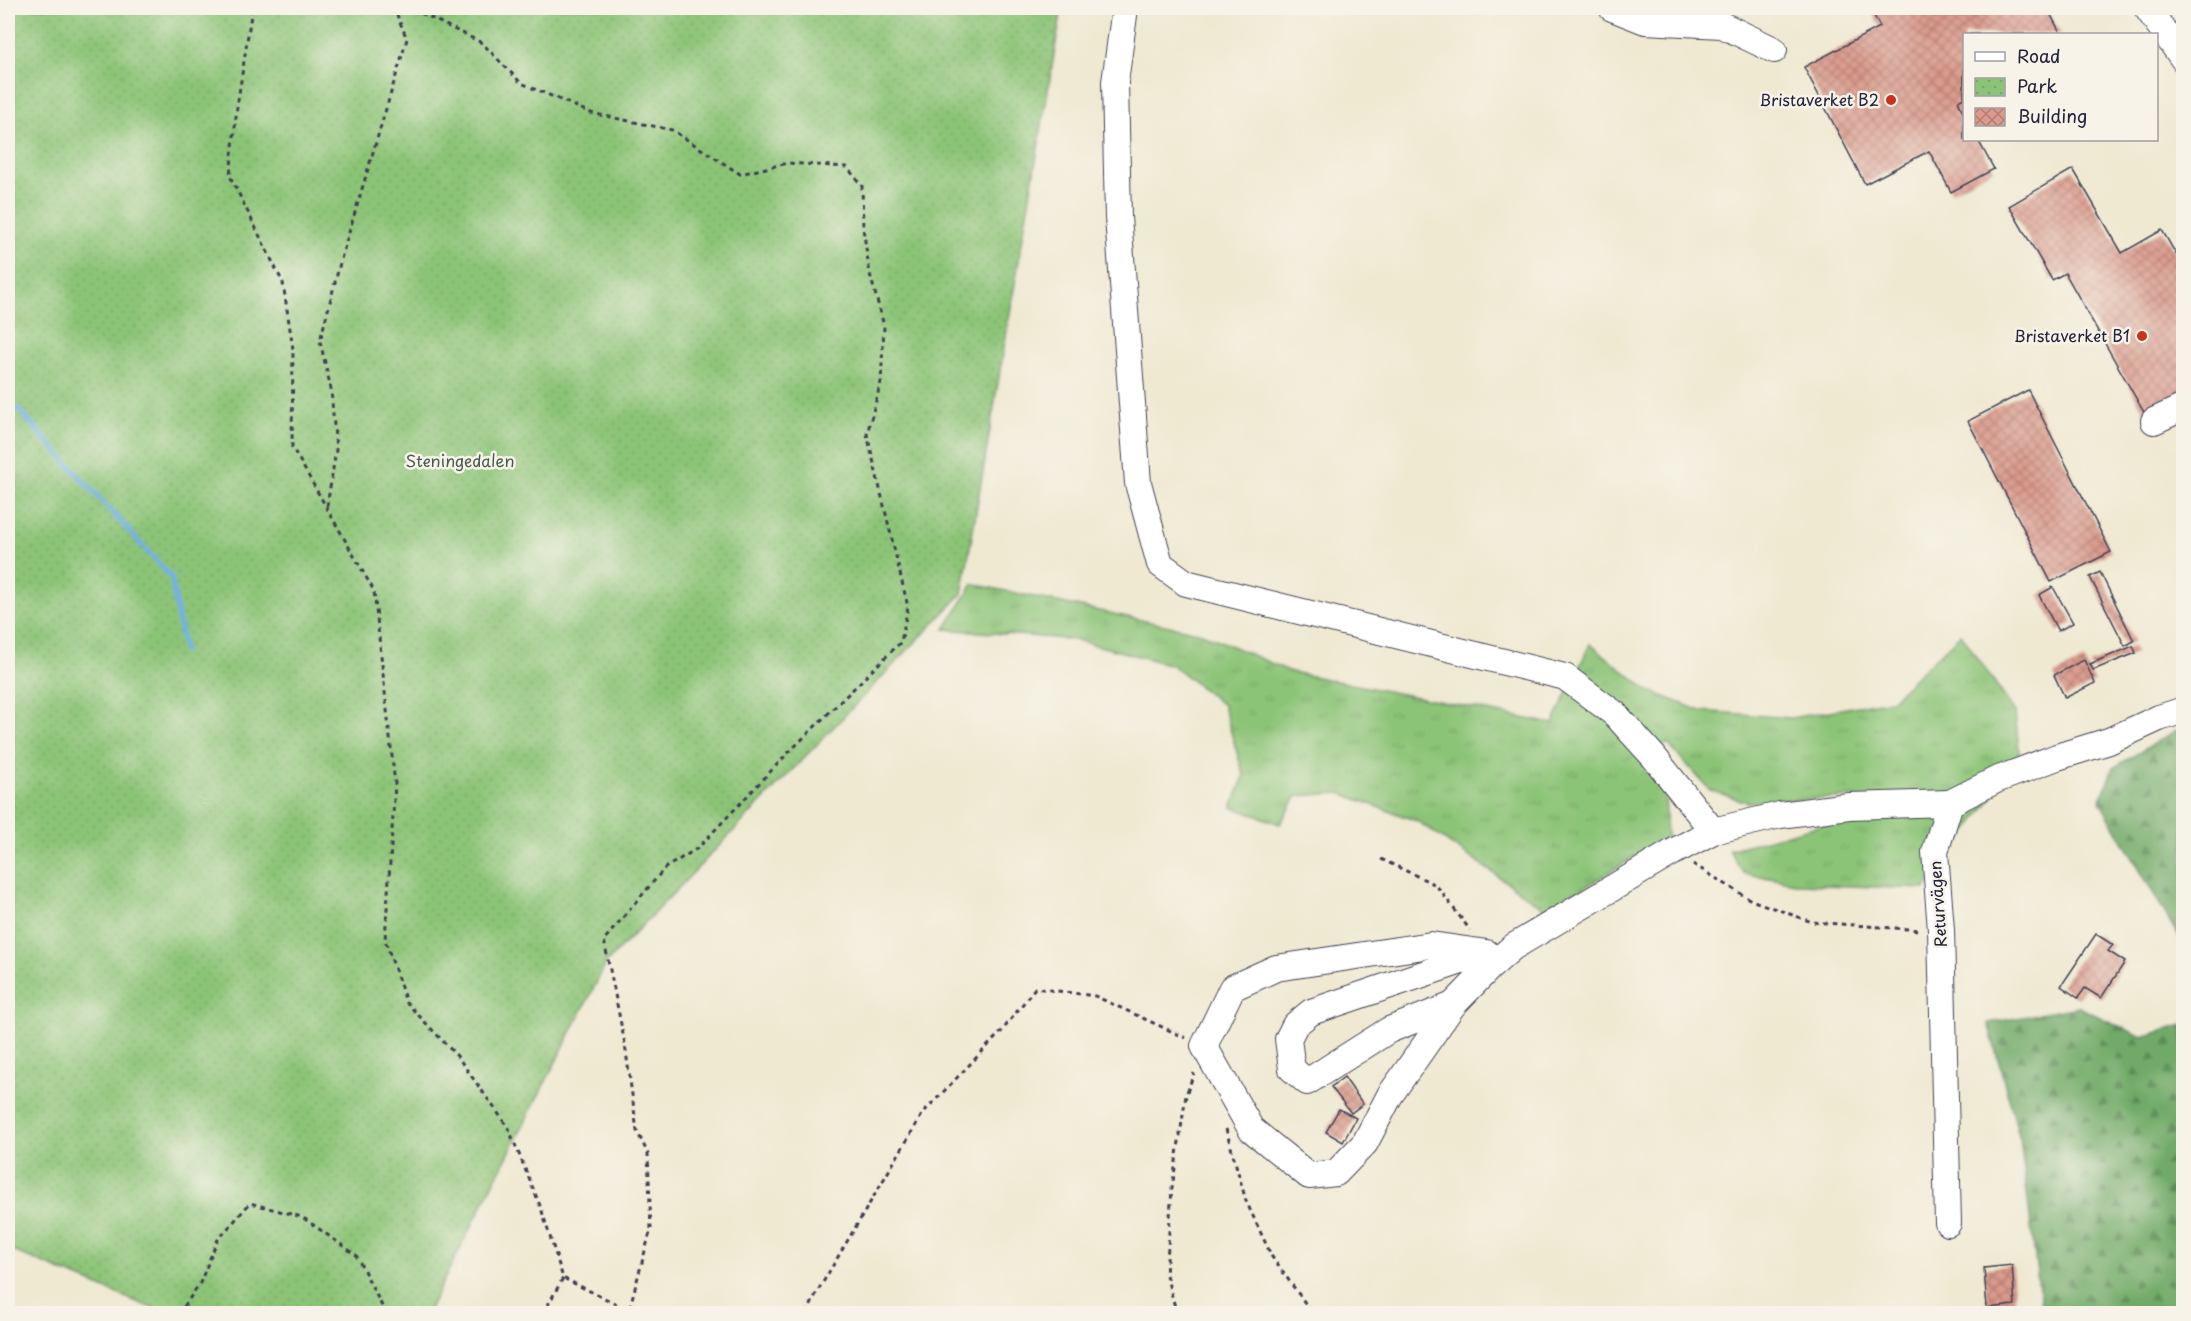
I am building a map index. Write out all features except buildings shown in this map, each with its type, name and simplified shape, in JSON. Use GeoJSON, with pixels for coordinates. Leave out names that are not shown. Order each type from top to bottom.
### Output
{"type":"FeatureCollection","features":[{"type":"Feature","properties":{"kind":"street"},"geometry":{"type":"LineString","coordinates":[[1125,8],[1115,82],[1118,217],[1138,483],[1160,564],[1186,584],[1565,677],[1615,714],[1654,757],[1713,831]]}},
{"type":"Feature","properties":{"kind":"street"},"geometry":{"type":"LineString","coordinates":[[1612,8],[1645,21],[1722,25],[1774,50]]}},
{"type":"Feature","properties":{"kind":"street"},"geometry":{"type":"LineString","coordinates":[[2147,8],[2184,60]]}},
{"type":"Feature","properties":{"kind":"street"},"geometry":{"type":"LineString","coordinates":[[2154,421],[2184,407]]}},
{"type":"Feature","properties":{"kind":"street"},"geometry":{"type":"LineString","coordinates":[[1487,952],[1431,945],[1276,968],[1232,988],[1204,1046],[1251,1129],[1309,1176],[1336,1173],[1365,1143],[1390,1095],[1453,1005],[1489,968],[1513,947],[1673,852],[1713,831],[1780,815],[1849,806],[1950,803],[1996,780],[2057,757],[2109,741],[2159,718],[2184,710]]}},
{"type":"Feature","properties":{"kind":"street","name":"Returvägen"},"geometry":{"type":"LineString","coordinates":[[1948,1223],[1941,930],[1935,852],[1950,803]]}},
{"type":"Feature","properties":{"kind":"street"},"geometry":{"type":"LineString","coordinates":[[1453,1005],[1389,1030],[1307,1082],[1292,1069],[1288,1039],[1295,1025],[1311,1012],[1487,952],[1513,947]]}},
{"type":"Feature","properties":{"kind":"path"},"geometry":{"type":"LineString","coordinates":[[250,8],[251,15],[237,107],[230,176],[283,283],[293,349],[292,447],[374,591],[395,784],[385,940],[406,1002],[458,1056],[508,1127],[541,1208],[563,1278],[631,1312],[651,1228],[648,1154],[637,1131],[625,1044],[604,940],[665,868],[698,848],[787,754],[901,642],[908,607],[867,434],[881,382],[884,326],[870,274],[863,228],[862,186],[847,167],[788,163],[740,174],[672,130],[591,113],[521,83],[482,44],[423,14],[404,8]]}},
{"type":"Feature","properties":{"kind":"path"},"geometry":{"type":"LineString","coordinates":[[327,507],[336,450],[331,389],[320,341],[341,259],[407,39],[397,15],[391,8]]}},
{"type":"Feature","properties":{"kind":"path"},"geometry":{"type":"LineString","coordinates":[[1673,852],[1751,900],[1812,922],[1876,928],[1941,930]]}},
{"type":"Feature","properties":{"kind":"path"},"geometry":{"type":"LineString","coordinates":[[1381,859],[1436,885],[1487,952]]}},
{"type":"Feature","properties":{"kind":"path"},"geometry":{"type":"LineString","coordinates":[[807,1314],[816,1294],[923,1113],[1002,1031],[1035,988],[1095,996],[1204,1046],[1186,1095],[1172,1188],[1166,1275],[1177,1314]]}},
{"type":"Feature","properties":{"kind":"path"},"geometry":{"type":"LineString","coordinates":[[1225,1126],[1246,1201],[1272,1257],[1313,1314]]}},
{"type":"Feature","properties":{"kind":"path"},"geometry":{"type":"LineString","coordinates":[[179,1314],[200,1283],[217,1241],[250,1203],[302,1217],[356,1255],[386,1314]]}},
{"type":"Feature","properties":{"kind":"path"},"geometry":{"type":"LineString","coordinates":[[543,1314],[563,1278]]}},
{"type":"Feature","properties":{"kind":"green space","name":"Steningedalen"},"geometry":{"type":"Polygon","coordinates":[[[8,8],[1062,8],[962,594],[607,962],[427,1313],[164,1313],[8,1249],[8,8]]]}},
{"type":"Feature","properties":{"kind":"green space"},"geometry":{"type":"Polygon","coordinates":[[[973,584],[1202,633],[1291,672],[1553,724],[1590,644],[1649,691],[1701,711],[1791,718],[1891,700],[1961,634],[2015,712],[2020,759],[1925,889],[1801,884],[1743,873],[1729,850],[1865,813],[1857,797],[1747,802],[1710,790],[1667,743],[1644,764],[1665,793],[1667,837],[1547,910],[1417,821],[1340,793],[1297,796],[1280,824],[1232,807],[1244,776],[1223,705],[1172,665],[1076,640],[945,629],[973,584]]]}},
{"type":"Feature","properties":{"kind":"green space"},"geometry":{"type":"Polygon","coordinates":[[[2184,730],[2183,944],[2100,802],[2113,768],[2175,731],[2184,730]]]}},
{"type":"Feature","properties":{"kind":"green space"},"geometry":{"type":"Polygon","coordinates":[[[2079,1007],[2142,1037],[2183,1025],[2183,1313],[2042,1313],[2020,1139],[1988,1023],[2079,1007]]]}},
{"type":"Feature","properties":{"kind":"waterway"},"geometry":{"type":"LineString","coordinates":[[8,402],[19,410],[171,577],[184,651]]}},
{"type":"Feature","properties":{"kind":"place","name":"Bristaverket B2"},"geometry":{"type":"Point","coordinates":[1891,100]}},
{"type":"Feature","properties":{"kind":"place","name":"Bristaverket B1"},"geometry":{"type":"Point","coordinates":[2142,336]}}]}
